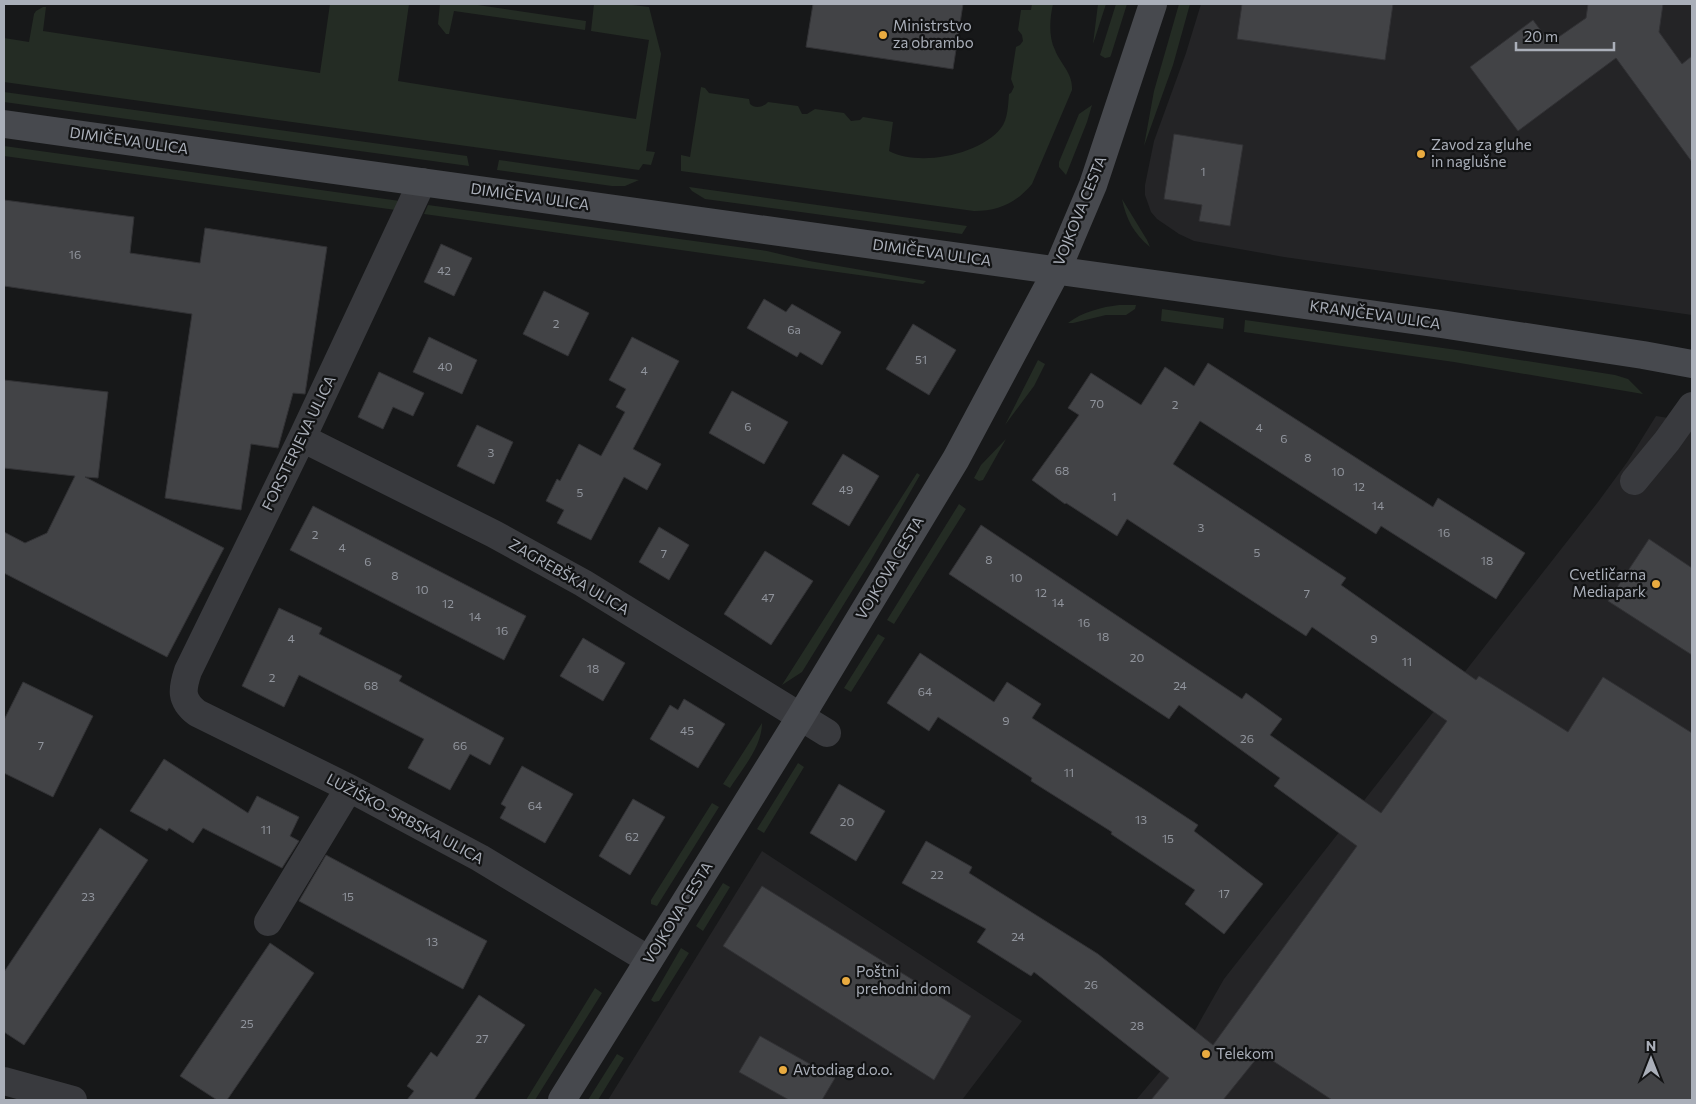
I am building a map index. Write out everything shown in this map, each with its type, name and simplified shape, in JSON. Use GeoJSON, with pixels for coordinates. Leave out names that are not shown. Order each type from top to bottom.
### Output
{"type":"FeatureCollection","features":[{"type":"Feature","properties":{"kind":"street","name":"VOJKOVA CESTA"},"geometry":{"type":"LineString","coordinates":[[562,1100],[801,716],[956,459],[1057,270],[1093,185],[1153,4]]}},
{"type":"Feature","properties":{"kind":"street","name":"DIMIČEVA ULICA"},"geometry":{"type":"LineString","coordinates":[[4,124],[1057,270]]}},
{"type":"Feature","properties":{"kind":"street","name":"FORSTERJEVA ULICA"},"geometry":{"type":"LineString","coordinates":[[188,671],[302,438],[422,182]]}},
{"type":"Feature","properties":{"kind":"street","name":"KRANJČEVA ULICA"},"geometry":{"type":"LineString","coordinates":[[1057,270],[1450,326],[1692,364]]}},
{"type":"Feature","properties":{"kind":"street"},"geometry":{"type":"LineString","coordinates":[[1634,481],[1667,441],[1692,406]]}},
{"type":"Feature","properties":{"kind":"street","name":"ZAGREBŠKA ULICA"},"geometry":{"type":"LineString","coordinates":[[302,438],[494,534],[584,583],[827,733]]}},
{"type":"Feature","properties":{"kind":"street","name":"LUŽIŠKO-SRBSKA ULICA"},"geometry":{"type":"LineString","coordinates":[[188,671],[184,684],[185,700],[189,708],[349,788],[480,858],[649,960]]}},
{"type":"Feature","properties":{"kind":"street"},"geometry":{"type":"LineString","coordinates":[[268,922],[349,788]]}},
{"type":"Feature","properties":{"kind":"street"},"geometry":{"type":"LineString","coordinates":[[4,1081],[73,1100]]}},
{"type":"Feature","properties":{"kind":"shaded area"},"geometry":{"type":"Polygon","coordinates":[[[330,4],[409,4],[398,81],[636,119],[649,40],[591,31],[594,4],[624,4],[649,7],[661,54],[646,151],[655,152],[651,165],[643,164],[639,170],[4,82],[4,38],[29,42],[34,14],[43,7],[46,7],[43,31],[320,73],[330,4]]]}},
{"type":"Feature","properties":{"kind":"shaded area"},"geometry":{"type":"Polygon","coordinates":[[[440,4],[471,4],[586,21],[585,30],[454,11],[449,34],[446,34],[438,24],[440,4]]]}},
{"type":"Feature","properties":{"kind":"shaded area"},"geometry":{"type":"Polygon","coordinates":[[[1032,4],[1053,4],[1050,21],[1051,39],[1057,55],[1071,79],[1072,90],[1032,184],[1020,196],[1006,205],[983,211],[974,211],[681,171],[681,155],[690,157],[701,87],[705,88],[709,93],[749,99],[750,104],[757,107],[768,102],[798,106],[802,114],[807,114],[815,109],[844,113],[851,121],[860,120],[863,117],[893,122],[889,151],[902,156],[932,158],[948,156],[979,145],[1001,128],[1005,120],[1009,94],[1014,87],[1011,79],[1016,47],[1023,41],[1022,35],[1018,30],[1021,10],[1031,10],[1032,4]]]}},
{"type":"Feature","properties":{"kind":"shaded area"},"geometry":{"type":"Polygon","coordinates":[[[1098,4],[1106,4],[1093,44],[1098,4]]]}},
{"type":"Feature","properties":{"kind":"shaded area"},"geometry":{"type":"Polygon","coordinates":[[[1116,4],[1127,4],[1111,55],[1105,58],[1100,55],[1116,4]]]}},
{"type":"Feature","properties":{"kind":"shaded area"},"geometry":{"type":"Polygon","coordinates":[[[1179,4],[1190,4],[1173,65],[1144,146],[1154,91],[1179,4]]]}},
{"type":"Feature","properties":{"kind":"shaded area","name":"Zavod za gluhe in naglušne"},"geometry":{"type":"Polygon","coordinates":[[[1201,4],[1692,4],[1692,315],[1284,257],[1194,241],[1179,234],[1157,219],[1151,212],[1145,195],[1145,185],[1154,141],[1186,53],[1201,4]]]}},
{"type":"Feature","properties":{"kind":"shaded area"},"geometry":{"type":"Polygon","coordinates":[[[4,92],[467,156],[469,166],[4,102],[4,92]]]}},
{"type":"Feature","properties":{"kind":"shaded area"},"geometry":{"type":"Polygon","coordinates":[[[1092,105],[1066,175],[1059,167],[1059,162],[1079,114],[1092,105]]]}},
{"type":"Feature","properties":{"kind":"shaded area"},"geometry":{"type":"Polygon","coordinates":[[[4,146],[400,201],[396,210],[4,156],[4,146]]]}},
{"type":"Feature","properties":{"kind":"shaded area"},"geometry":{"type":"Polygon","coordinates":[[[499,160],[639,180],[625,186],[612,186],[497,170],[499,160]]]}},
{"type":"Feature","properties":{"kind":"shaded area"},"geometry":{"type":"Polygon","coordinates":[[[689,187],[967,226],[962,234],[705,199],[689,187]]]}},
{"type":"Feature","properties":{"kind":"shaded area"},"geometry":{"type":"Polygon","coordinates":[[[1122,199],[1150,247],[1139,237],[1132,226],[1122,199]]]}},
{"type":"Feature","properties":{"kind":"shaded area"},"geometry":{"type":"Polygon","coordinates":[[[428,205],[767,251],[809,261],[926,281],[923,284],[424,214],[428,205]]]}},
{"type":"Feature","properties":{"kind":"shaded area"},"geometry":{"type":"Polygon","coordinates":[[[1119,305],[1136,305],[1135,309],[1126,315],[1106,315],[1068,323],[1092,311],[1119,305]]]}},
{"type":"Feature","properties":{"kind":"shaded area"},"geometry":{"type":"Polygon","coordinates":[[[1162,309],[1224,318],[1223,329],[1161,321],[1162,309]]]}},
{"type":"Feature","properties":{"kind":"shaded area"},"geometry":{"type":"Polygon","coordinates":[[[1245,320],[1615,375],[1628,379],[1643,394],[1454,362],[1244,332],[1245,320]]]}},
{"type":"Feature","properties":{"kind":"shaded area"},"geometry":{"type":"Polygon","coordinates":[[[1038,360],[1045,364],[1034,386],[1005,425],[1038,360]]]}},
{"type":"Feature","properties":{"kind":"shaded area"},"geometry":{"type":"Polygon","coordinates":[[[1656,416],[1692,422],[1692,1100],[1136,1100],[1195,1030],[1224,979],[1598,502],[1628,461],[1656,416]]]}},
{"type":"Feature","properties":{"kind":"shaded area"},"geometry":{"type":"Polygon","coordinates":[[[1006,439],[983,480],[979,481],[974,478],[981,465],[1006,439]]]}},
{"type":"Feature","properties":{"kind":"shaded area"},"geometry":{"type":"Polygon","coordinates":[[[917,473],[920,475],[870,562],[802,672],[782,685],[917,473]]]}},
{"type":"Feature","properties":{"kind":"shaded area"},"geometry":{"type":"Polygon","coordinates":[[[959,504],[966,509],[894,624],[887,620],[959,504]]]}},
{"type":"Feature","properties":{"kind":"shaded area"},"geometry":{"type":"Polygon","coordinates":[[[878,634],[885,638],[851,692],[844,688],[878,634]]]}},
{"type":"Feature","properties":{"kind":"shaded area"},"geometry":{"type":"Polygon","coordinates":[[[762,723],[759,741],[730,788],[723,784],[762,723]]]}},
{"type":"Feature","properties":{"kind":"shaded area"},"geometry":{"type":"Polygon","coordinates":[[[798,763],[804,767],[764,833],[757,829],[798,763]]]}},
{"type":"Feature","properties":{"kind":"shaded area"},"geometry":{"type":"Polygon","coordinates":[[[712,803],[719,807],[657,906],[651,904],[651,900],[712,803]]]}},
{"type":"Feature","properties":{"kind":"shaded area"},"geometry":{"type":"Polygon","coordinates":[[[762,851],[1022,1021],[962,1100],[608,1100],[762,851]]]}},
{"type":"Feature","properties":{"kind":"shaded area"},"geometry":{"type":"Polygon","coordinates":[[[723,883],[730,887],[703,931],[696,926],[723,883]]]}},
{"type":"Feature","properties":{"kind":"shaded area"},"geometry":{"type":"Polygon","coordinates":[[[681,948],[689,953],[659,1001],[654,1002],[651,1000],[681,948]]]}},
{"type":"Feature","properties":{"kind":"shaded area"},"geometry":{"type":"Polygon","coordinates":[[[595,988],[602,993],[535,1100],[526,1100],[595,988]]]}},
{"type":"Feature","properties":{"kind":"shaded area"},"geometry":{"type":"Polygon","coordinates":[[[617,1054],[624,1058],[598,1100],[588,1100],[617,1054]]]}},
{"type":"Feature","properties":{"kind":"building","name":"Ministrstvo za obrambo"},"geometry":{"type":"Polygon","coordinates":[[[813,4],[963,4],[953,69],[806,47],[813,4]]]}},
{"type":"Feature","properties":{"kind":"building"},"geometry":{"type":"Polygon","coordinates":[[[1242,4],[1393,4],[1385,60],[1237,39],[1242,4]]]}},
{"type":"Feature","properties":{"kind":"building"},"geometry":{"type":"Polygon","coordinates":[[[1588,4],[1663,4],[1659,32],[1682,64],[1692,56],[1692,162],[1616,58],[1518,131],[1470,67],[1533,20],[1550,43],[1586,18],[1588,4]]]}},
{"type":"Feature","properties":{"kind":"building"},"geometry":{"type":"Polygon","coordinates":[[[1174,134],[1243,145],[1230,226],[1199,221],[1202,205],[1164,199],[1174,134]]]}},
{"type":"Feature","properties":{"kind":"building"},"geometry":{"type":"Polygon","coordinates":[[[4,200],[134,217],[130,253],[200,263],[205,228],[327,247],[305,394],[293,393],[278,448],[251,444],[241,510],[165,498],[192,314],[4,286],[4,200]]]}},
{"type":"Feature","properties":{"kind":"building"},"geometry":{"type":"Polygon","coordinates":[[[441,244],[472,258],[454,296],[424,282],[441,244]]]}},
{"type":"Feature","properties":{"kind":"building"},"geometry":{"type":"Polygon","coordinates":[[[544,291],[589,313],[568,356],[523,334],[544,291]]]}},
{"type":"Feature","properties":{"kind":"building"},"geometry":{"type":"Polygon","coordinates":[[[764,299],[786,312],[792,304],[841,332],[822,365],[800,352],[797,357],[747,328],[764,299]]]}},
{"type":"Feature","properties":{"kind":"building"},"geometry":{"type":"Polygon","coordinates":[[[913,324],[956,350],[929,395],[886,369],[913,324]]]}},
{"type":"Feature","properties":{"kind":"building"},"geometry":{"type":"Polygon","coordinates":[[[429,337],[477,360],[462,394],[413,372],[429,337]]]}},
{"type":"Feature","properties":{"kind":"building"},"geometry":{"type":"Polygon","coordinates":[[[632,337],[679,361],[633,449],[661,464],[647,490],[624,477],[591,540],[557,523],[564,510],[546,501],[557,479],[560,481],[579,444],[601,456],[625,412],[616,407],[626,389],[609,380],[632,337]]]}},
{"type":"Feature","properties":{"kind":"building"},"geometry":{"type":"Polygon","coordinates":[[[1208,363],[1433,507],[1438,498],[1525,553],[1496,599],[1381,526],[1376,534],[1200,421],[1173,464],[1346,578],[1341,585],[1476,680],[1479,676],[1568,732],[1603,677],[1692,733],[1692,1100],[1332,1100],[1261,1053],[1223,1100],[1151,1100],[1169,1078],[1034,972],[1031,976],[977,942],[986,929],[902,883],[926,841],[972,867],[969,873],[1098,954],[1213,1045],[1357,846],[1274,786],[1280,778],[1179,705],[1169,719],[949,574],[981,525],[1242,699],[1246,693],[1282,719],[1270,735],[1381,813],[1447,721],[1312,627],[1306,636],[1127,519],[1117,536],[1065,504],[1032,480],[1079,415],[1068,408],[1091,373],[1141,405],[1165,367],[1194,386],[1208,363]]]}},
{"type":"Feature","properties":{"kind":"building"},"geometry":{"type":"Polygon","coordinates":[[[379,372],[424,393],[413,416],[393,407],[383,429],[358,417],[379,372]]]}},
{"type":"Feature","properties":{"kind":"building"},"geometry":{"type":"Polygon","coordinates":[[[4,380],[108,392],[98,478],[85,477],[224,548],[167,657],[4,573],[4,532],[25,543],[47,533],[75,476],[4,468],[4,380]]]}},
{"type":"Feature","properties":{"kind":"building"},"geometry":{"type":"Polygon","coordinates":[[[732,391],[788,422],[764,464],[709,433],[732,391]]]}},
{"type":"Feature","properties":{"kind":"building"},"geometry":{"type":"Polygon","coordinates":[[[477,425],[513,442],[494,484],[457,466],[477,425]]]}},
{"type":"Feature","properties":{"kind":"building"},"geometry":{"type":"Polygon","coordinates":[[[843,454],[879,476],[849,526],[812,504],[843,454]]]}},
{"type":"Feature","properties":{"kind":"building"},"geometry":{"type":"Polygon","coordinates":[[[313,506],[526,616],[504,660],[290,550],[313,506]]]}},
{"type":"Feature","properties":{"kind":"building"},"geometry":{"type":"Polygon","coordinates":[[[659,527],[689,545],[669,580],[639,562],[659,527]]]}},
{"type":"Feature","properties":{"kind":"building","name":"Cvetličarna Mediapark"},"geometry":{"type":"Polygon","coordinates":[[[1649,539],[1692,568],[1692,655],[1608,601],[1649,539]]]}},
{"type":"Feature","properties":{"kind":"building"},"geometry":{"type":"Polygon","coordinates":[[[765,551],[813,581],[771,645],[724,614],[765,551]]]}},
{"type":"Feature","properties":{"kind":"building"},"geometry":{"type":"Polygon","coordinates":[[[279,608],[322,628],[319,634],[402,676],[399,681],[504,738],[490,765],[470,754],[450,790],[408,768],[424,739],[299,675],[284,707],[242,686],[279,608]]]}},
{"type":"Feature","properties":{"kind":"building"},"geometry":{"type":"Polygon","coordinates":[[[583,638],[625,663],[603,701],[560,676],[583,638]]]}},
{"type":"Feature","properties":{"kind":"building"},"geometry":{"type":"Polygon","coordinates":[[[920,653],[994,702],[1007,682],[1041,704],[1032,718],[1198,825],[1194,831],[1263,884],[1224,934],[1185,904],[1195,890],[1111,834],[1112,832],[1031,781],[1032,778],[938,717],[929,731],[887,703],[920,653]]]}},
{"type":"Feature","properties":{"kind":"building"},"geometry":{"type":"Polygon","coordinates":[[[23,682],[93,716],[53,797],[4,773],[4,720],[23,682]]]}},
{"type":"Feature","properties":{"kind":"building"},"geometry":{"type":"Polygon","coordinates":[[[684,699],[725,724],[698,768],[650,739],[670,705],[678,710],[684,699]]]}},
{"type":"Feature","properties":{"kind":"building"},"geometry":{"type":"Polygon","coordinates":[[[164,759],[248,813],[257,796],[299,817],[290,836],[299,841],[282,868],[203,828],[193,843],[169,828],[167,831],[130,811],[164,759]]]}},
{"type":"Feature","properties":{"kind":"building"},"geometry":{"type":"Polygon","coordinates":[[[522,766],[573,794],[545,843],[500,818],[506,807],[501,804],[522,766]]]}},
{"type":"Feature","properties":{"kind":"building"},"geometry":{"type":"Polygon","coordinates":[[[839,784],[885,811],[856,861],[810,833],[839,784]]]}},
{"type":"Feature","properties":{"kind":"building"},"geometry":{"type":"Polygon","coordinates":[[[633,799],[665,817],[630,875],[599,856],[633,799]]]}},
{"type":"Feature","properties":{"kind":"building"},"geometry":{"type":"Polygon","coordinates":[[[100,828],[148,860],[24,1045],[4,1032],[4,972],[100,828]]]}},
{"type":"Feature","properties":{"kind":"building"},"geometry":{"type":"Polygon","coordinates":[[[326,855],[487,941],[463,989],[299,901],[326,855]]]}},
{"type":"Feature","properties":{"kind":"building","name":"Poštni prehodni dom"},"geometry":{"type":"Polygon","coordinates":[[[762,886],[971,1016],[934,1080],[723,946],[762,886]]]}},
{"type":"Feature","properties":{"kind":"building"},"geometry":{"type":"Polygon","coordinates":[[[270,943],[314,973],[227,1100],[217,1100],[180,1076],[270,943]]]}},
{"type":"Feature","properties":{"kind":"building"},"geometry":{"type":"Polygon","coordinates":[[[479,995],[525,1025],[474,1100],[407,1100],[414,1091],[407,1086],[431,1052],[437,1057],[479,995]]]}},
{"type":"Feature","properties":{"kind":"building"},"geometry":{"type":"Polygon","coordinates":[[[760,1036],[835,1078],[822,1100],[789,1100],[739,1072],[760,1036]]]}},
{"type":"Feature","properties":{"kind":"place","name":"Ministrstvo za obrambo"},"geometry":{"type":"Point","coordinates":[883,35]}},
{"type":"Feature","properties":{"kind":"place","name":"Zavod za gluhe in naglušne"},"geometry":{"type":"Point","coordinates":[1421,154]}},
{"type":"Feature","properties":{"kind":"place","name":"Cvetličarna Mediapark"},"geometry":{"type":"Point","coordinates":[1656,584]}},
{"type":"Feature","properties":{"kind":"place","name":"Poštni prehodni dom"},"geometry":{"type":"Point","coordinates":[846,981]}},
{"type":"Feature","properties":{"kind":"place","name":"Telekom"},"geometry":{"type":"Point","coordinates":[1206,1054]}},
{"type":"Feature","properties":{"kind":"place","name":"Avtodiag d.o.o."},"geometry":{"type":"Point","coordinates":[783,1070]}}]}
